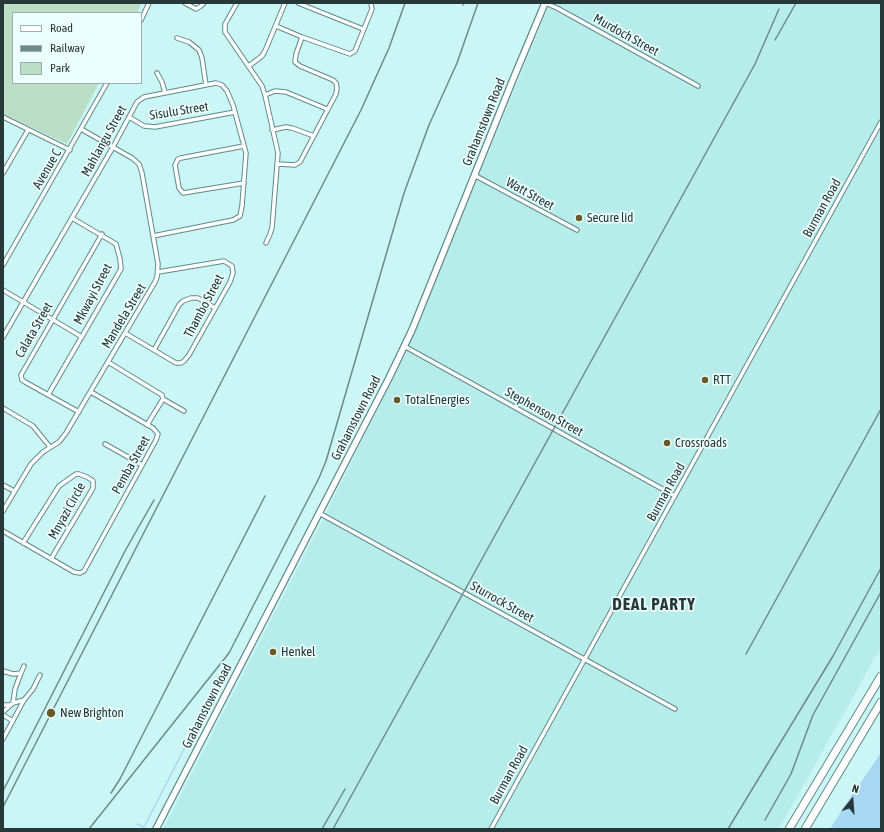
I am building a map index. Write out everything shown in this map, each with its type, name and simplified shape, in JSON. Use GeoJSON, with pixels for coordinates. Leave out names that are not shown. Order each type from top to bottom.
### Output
{"type":"FeatureCollection","features":[{"type":"Feature","properties":{"kind":"highway"},"geometry":{"type":"LineString","coordinates":[[789,829],[881,676]]}},
{"type":"Feature","properties":{"kind":"highway"},"geometry":{"type":"LineString","coordinates":[[804,829],[881,702]]}},
{"type":"Feature","properties":{"kind":"main road","name":"Grahamstown Road"},"geometry":{"type":"LineString","coordinates":[[156,829],[389,378],[404,346],[545,3]]}},
{"type":"Feature","properties":{"kind":"street"},"geometry":{"type":"LineString","coordinates":[[142,18],[149,3]]}},
{"type":"Feature","properties":{"kind":"street"},"geometry":{"type":"LineString","coordinates":[[185,3],[196,9],[204,3]]}},
{"type":"Feature","properties":{"kind":"street"},"geometry":{"type":"LineString","coordinates":[[237,3],[225,24],[224,29],[260,82],[265,95],[278,153],[272,228],[266,243]]}},
{"type":"Feature","properties":{"kind":"street"},"geometry":{"type":"LineString","coordinates":[[248,66],[263,54],[285,3]]}},
{"type":"Feature","properties":{"kind":"street"},"geometry":{"type":"LineString","coordinates":[[298,3],[363,29]]}},
{"type":"Feature","properties":{"kind":"street"},"geometry":{"type":"LineString","coordinates":[[276,26],[350,54],[355,51],[372,9],[371,3]]}},
{"type":"Feature","properties":{"kind":"street","name":"Murdoch Street"},"geometry":{"type":"LineString","coordinates":[[545,3],[557,8],[698,86]]}},
{"type":"Feature","properties":{"kind":"street"},"geometry":{"type":"LineString","coordinates":[[278,164],[298,164],[336,94],[337,85],[333,80],[300,66],[295,62],[302,37]]}},
{"type":"Feature","properties":{"kind":"street"},"geometry":{"type":"LineString","coordinates":[[177,38],[189,42],[199,50],[202,58],[206,85]]}},
{"type":"Feature","properties":{"kind":"street"},"geometry":{"type":"LineString","coordinates":[[157,73],[162,82],[164,93]]}},
{"type":"Feature","properties":{"kind":"street","name":"Mahlangu Street"},"geometry":{"type":"LineString","coordinates":[[3,337],[140,99],[216,83],[225,87],[235,112],[244,146],[246,163],[242,210],[240,216],[235,219],[153,236]]}},
{"type":"Feature","properties":{"kind":"street","name":"Avenue C"},"geometry":{"type":"LineString","coordinates":[[3,265],[106,84]]}},
{"type":"Feature","properties":{"kind":"street"},"geometry":{"type":"LineString","coordinates":[[265,95],[275,91],[286,92],[327,109]]}},
{"type":"Feature","properties":{"kind":"street","name":"Sisulu Street"},"geometry":{"type":"LineString","coordinates":[[129,117],[144,126],[155,127],[235,112]]}},
{"type":"Feature","properties":{"kind":"street"},"geometry":{"type":"LineString","coordinates":[[3,117],[70,150]]}},
{"type":"Feature","properties":{"kind":"street","name":"Burman Road"},"geometry":{"type":"LineString","coordinates":[[491,829],[881,122]]}},
{"type":"Feature","properties":{"kind":"street"},"geometry":{"type":"LineString","coordinates":[[272,130],[286,127],[314,136]]}},
{"type":"Feature","properties":{"kind":"street","name":"Mandela Street"},"geometry":{"type":"LineString","coordinates":[[3,511],[31,464],[50,447],[63,438],[155,282],[158,272],[153,236],[140,168],[136,161],[132,158],[81,129]]}},
{"type":"Feature","properties":{"kind":"street"},"geometry":{"type":"LineString","coordinates":[[3,173],[28,130]]}},
{"type":"Feature","properties":{"kind":"street"},"geometry":{"type":"LineString","coordinates":[[244,146],[181,158],[176,161],[175,165],[179,188],[183,193],[244,183]]}},
{"type":"Feature","properties":{"kind":"street","name":"Watt Street"},"geometry":{"type":"LineString","coordinates":[[474,175],[577,230]]}},
{"type":"Feature","properties":{"kind":"street","name":"Mkwayi Street"},"geometry":{"type":"LineString","coordinates":[[48,396],[121,269],[116,244],[102,234],[72,218]]}},
{"type":"Feature","properties":{"kind":"street","name":"Calata Street"},"geometry":{"type":"LineString","coordinates":[[79,412],[25,382],[22,380],[21,375],[102,234]]}},
{"type":"Feature","properties":{"kind":"street","name":"Thambo Street"},"geometry":{"type":"LineString","coordinates":[[125,333],[176,362],[181,363],[184,361],[215,308],[230,282],[233,273],[232,266],[227,262],[216,262],[158,272]]}},
{"type":"Feature","properties":{"kind":"street"},"geometry":{"type":"LineString","coordinates":[[3,290],[82,337]]}},
{"type":"Feature","properties":{"kind":"street"},"geometry":{"type":"LineString","coordinates":[[154,350],[179,305],[183,301],[191,298],[198,298],[215,308]]}},
{"type":"Feature","properties":{"kind":"street","name":"Stephenson Street"},"geometry":{"type":"LineString","coordinates":[[404,346],[675,496]]}},
{"type":"Feature","properties":{"kind":"street"},"geometry":{"type":"LineString","coordinates":[[108,362],[162,395],[163,399],[184,411]]}},
{"type":"Feature","properties":{"kind":"street","name":"Pemba Street"},"geometry":{"type":"LineString","coordinates":[[52,559],[74,572],[80,574],[84,571],[158,437],[156,430],[91,392]]}},
{"type":"Feature","properties":{"kind":"street"},"geometry":{"type":"LineString","coordinates":[[147,425],[163,399]]}},
{"type":"Feature","properties":{"kind":"street"},"geometry":{"type":"LineString","coordinates":[[3,408],[33,426],[50,447]]}},
{"type":"Feature","properties":{"kind":"street"},"geometry":{"type":"LineString","coordinates":[[105,444],[142,465]]}},
{"type":"Feature","properties":{"kind":"street","name":"Mnyazi Circle"},"geometry":{"type":"LineString","coordinates":[[23,542],[59,486],[76,474],[87,477],[93,481],[93,488],[52,559]]}},
{"type":"Feature","properties":{"kind":"street"},"geometry":{"type":"LineString","coordinates":[[3,485],[14,491]]}},
{"type":"Feature","properties":{"kind":"street","name":"Sturrock Street"},"geometry":{"type":"LineString","coordinates":[[319,513],[675,709]]}},
{"type":"Feature","properties":{"kind":"street"},"geometry":{"type":"LineString","coordinates":[[3,531],[52,559]]}},
{"type":"Feature","properties":{"kind":"street"},"geometry":{"type":"LineString","coordinates":[[13,721],[3,713],[11,704],[24,666]]}},
{"type":"Feature","properties":{"kind":"street"},"geometry":{"type":"LineString","coordinates":[[3,671],[13,674],[21,673]]}},
{"type":"Feature","properties":{"kind":"street"},"geometry":{"type":"LineString","coordinates":[[3,739],[24,700],[33,689],[40,675]]}},
{"type":"Feature","properties":{"kind":"street"},"geometry":{"type":"LineString","coordinates":[[3,705],[24,700]]}},
{"type":"Feature","properties":{"kind":"shaded area"},"geometry":{"type":"Polygon","coordinates":[[[550,3],[881,3],[881,647],[779,829],[163,829],[323,519],[408,349],[550,3]]]}},
{"type":"Feature","properties":{"kind":"shaded area"},"geometry":{"type":"Polygon","coordinates":[[[881,753],[881,829],[830,829],[845,805],[881,753]]]}},
{"type":"Feature","properties":{"kind":"green space"},"geometry":{"type":"Polygon","coordinates":[[[3,3],[142,3],[138,12],[12,12],[12,84],[98,84],[67,144],[3,114],[3,3]]]}},
{"type":"Feature","properties":{"kind":"waterway"},"geometry":{"type":"LineString","coordinates":[[143,829],[217,685],[215,681]]}},
{"type":"Feature","properties":{"kind":"waterway"},"geometry":{"type":"LineString","coordinates":[[137,824],[144,827]]}},
{"type":"Feature","properties":{"kind":"railway"},"geometry":{"type":"LineString","coordinates":[[3,807],[361,110],[389,48],[405,3]]}},
{"type":"Feature","properties":{"kind":"railway"},"geometry":{"type":"LineString","coordinates":[[89,829],[229,653],[319,478],[326,461],[404,193],[429,125],[457,63],[478,3]]}},
{"type":"Feature","properties":{"kind":"railway"},"geometry":{"type":"LineString","coordinates":[[775,40],[796,3]]}},
{"type":"Feature","properties":{"kind":"railway"},"geometry":{"type":"LineString","coordinates":[[333,829],[755,64],[779,9]]}},
{"type":"Feature","properties":{"kind":"railway"},"geometry":{"type":"LineString","coordinates":[[746,654],[881,409]]}},
{"type":"Feature","properties":{"kind":"railway"},"geometry":{"type":"LineString","coordinates":[[111,793],[120,779],[265,496]]}},
{"type":"Feature","properties":{"kind":"railway"},"geometry":{"type":"LineString","coordinates":[[3,791],[125,551],[154,500]]}},
{"type":"Feature","properties":{"kind":"railway"},"geometry":{"type":"LineString","coordinates":[[728,829],[833,656],[881,568]]}},
{"type":"Feature","properties":{"kind":"railway"},"geometry":{"type":"LineString","coordinates":[[765,820],[791,774],[813,715],[881,592]]}},
{"type":"Feature","properties":{"kind":"railway"},"geometry":{"type":"LineString","coordinates":[[322,829],[345,789]]}},
{"type":"Feature","properties":{"kind":"place","name":"Secure lid"},"geometry":{"type":"Point","coordinates":[579,218]}},
{"type":"Feature","properties":{"kind":"place","name":"RTT"},"geometry":{"type":"Point","coordinates":[705,380]}},
{"type":"Feature","properties":{"kind":"place","name":"TotalEnergies"},"geometry":{"type":"Point","coordinates":[397,400]}},
{"type":"Feature","properties":{"kind":"place","name":"Crossroads"},"geometry":{"type":"Point","coordinates":[667,443]}},
{"type":"Feature","properties":{"kind":"place","name":"Henkel"},"geometry":{"type":"Point","coordinates":[273,652]}},
{"type":"Feature","properties":{"kind":"place","name":"New Brighton"},"geometry":{"type":"Point","coordinates":[51,713]}},
{"type":"Feature","properties":{"kind":"district","name":"DEAL PARTY"},"geometry":{"type":"Point","coordinates":[654,605]}}]}
